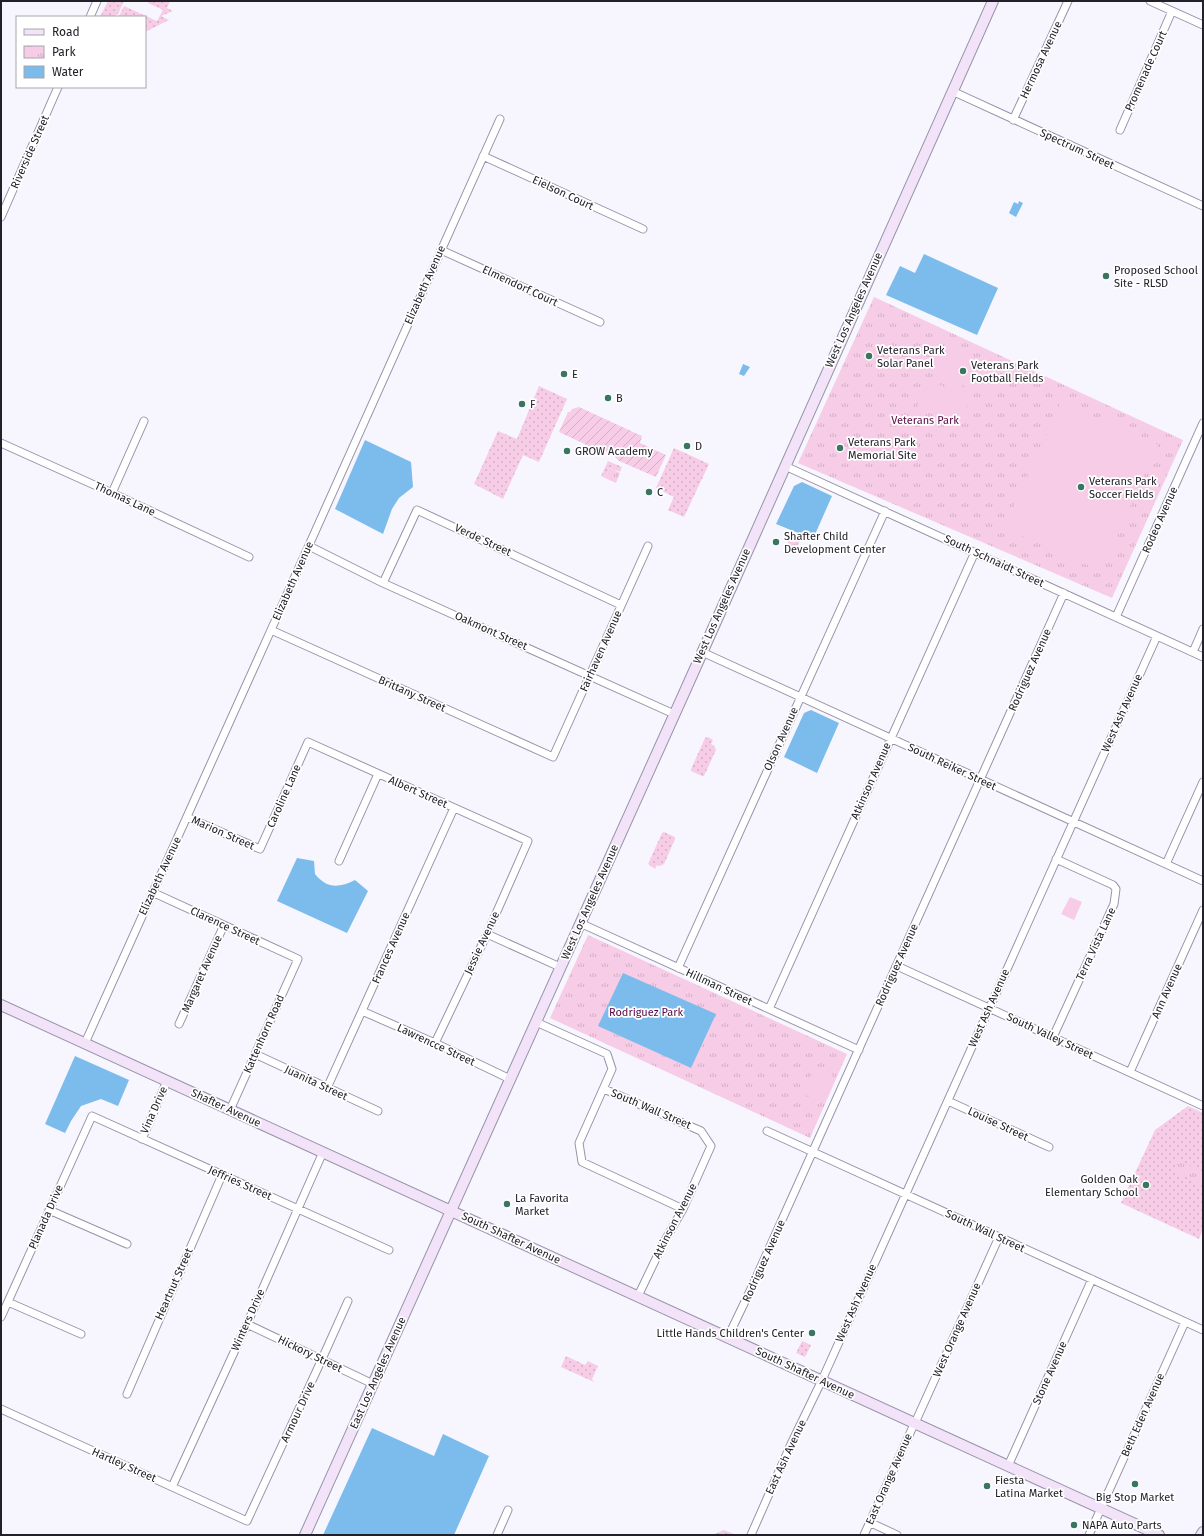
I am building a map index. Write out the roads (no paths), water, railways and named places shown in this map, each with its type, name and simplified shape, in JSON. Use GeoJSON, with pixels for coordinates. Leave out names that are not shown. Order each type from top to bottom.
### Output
{"type":"FeatureCollection","features":[{"type":"Feature","properties":{"kind":"street"},"geometry":{"type":"LineString","coordinates":[[90,16],[97,1]]}},
{"type":"Feature","properties":{"kind":"street","name":"West Los Angeles Avenue"},"geometry":{"type":"LineString","coordinates":[[451,1211],[993,1]]}},
{"type":"Feature","properties":{"kind":"street","name":"Hermosa Avenue"},"geometry":{"type":"LineString","coordinates":[[1013,120],[1068,1]]}},
{"type":"Feature","properties":{"kind":"street"},"geometry":{"type":"LineString","coordinates":[[1150,1],[1203,25]]}},
{"type":"Feature","properties":{"kind":"street","name":"Promenade Court"},"geometry":{"type":"LineString","coordinates":[[1120,130],[1172,11]]}},
{"type":"Feature","properties":{"kind":"street","name":"Riverside Street"},"geometry":{"type":"LineString","coordinates":[[1,217],[58,88]]}},
{"type":"Feature","properties":{"kind":"street","name":"Spectrum Street"},"geometry":{"type":"LineString","coordinates":[[952,91],[1203,206]]}},
{"type":"Feature","properties":{"kind":"street","name":"Elizabeth Avenue"},"geometry":{"type":"LineString","coordinates":[[85,1043],[500,118]]}},
{"type":"Feature","properties":{"kind":"street","name":"Eielson Court"},"geometry":{"type":"LineString","coordinates":[[483,156],[643,229]]}},
{"type":"Feature","properties":{"kind":"street","name":"Elmendorf Court"},"geometry":{"type":"LineString","coordinates":[[441,250],[600,322]]}},
{"type":"Feature","properties":{"kind":"street"},"geometry":{"type":"LineString","coordinates":[[112,492],[144,421]]}},
{"type":"Feature","properties":{"kind":"street","name":"Rodeo Avenue"},"geometry":{"type":"LineString","coordinates":[[1116,617],[1203,423]]}},
{"type":"Feature","properties":{"kind":"street","name":"Thomas Lane"},"geometry":{"type":"LineString","coordinates":[[1,443],[112,492],[249,557]]}},
{"type":"Feature","properties":{"kind":"street","name":"South Schnaidt Street"},"geometry":{"type":"LineString","coordinates":[[785,466],[1203,657]]}},
{"type":"Feature","properties":{"kind":"street","name":"Verde Street"},"geometry":{"type":"LineString","coordinates":[[384,583],[416,510],[622,605]]}},
{"type":"Feature","properties":{"kind":"street","name":"Olson Avenue"},"geometry":{"type":"LineString","coordinates":[[678,968],[885,511]]}},
{"type":"Feature","properties":{"kind":"street","name":"Oakmont Street"},"geometry":{"type":"LineString","coordinates":[[309,546],[384,583],[674,714]]}},
{"type":"Feature","properties":{"kind":"street","name":"Fairhaven Avenue"},"geometry":{"type":"LineString","coordinates":[[553,757],[648,546]]}},
{"type":"Feature","properties":{"kind":"street","name":"Atkinson Avenue"},"geometry":{"type":"LineString","coordinates":[[768,1009],[975,552]]}},
{"type":"Feature","properties":{"kind":"street","name":"Rodriguez Avenue"},"geometry":{"type":"LineString","coordinates":[[728,1337],[897,966],[1064,593]]}},
{"type":"Feature","properties":{"kind":"street"},"geometry":{"type":"LineString","coordinates":[[1193,652],[1203,629]]}},
{"type":"Feature","properties":{"kind":"street","name":"Brittany Street"},"geometry":{"type":"LineString","coordinates":[[271,630],[553,757]]}},
{"type":"Feature","properties":{"kind":"street","name":"West Ash Avenue"},"geometry":{"type":"LineString","coordinates":[[822,1380],[1157,636]]}},
{"type":"Feature","properties":{"kind":"street","name":"South Reiker Street"},"geometry":{"type":"LineString","coordinates":[[702,652],[1203,881]]}},
{"type":"Feature","properties":{"kind":"street","name":"Albert Street"},"geometry":{"type":"LineString","coordinates":[[308,742],[528,841]]}},
{"type":"Feature","properties":{"kind":"street","name":"Caroline Lane"},"geometry":{"type":"LineString","coordinates":[[260,849],[308,742]]}},
{"type":"Feature","properties":{"kind":"street"},"geometry":{"type":"LineString","coordinates":[[339,861],[378,774]]}},
{"type":"Feature","properties":{"kind":"street"},"geometry":{"type":"LineString","coordinates":[[1166,864],[1203,782]]}},
{"type":"Feature","properties":{"kind":"street","name":"Frances Avenue"},"geometry":{"type":"LineString","coordinates":[[327,1088],[454,808]]}},
{"type":"Feature","properties":{"kind":"street","name":"Marion Street"},"geometry":{"type":"LineString","coordinates":[[187,816],[260,849]]}},
{"type":"Feature","properties":{"kind":"street","name":"Jessie Avenue"},"geometry":{"type":"LineString","coordinates":[[435,1043],[487,934],[528,841]]}},
{"type":"Feature","properties":{"kind":"street","name":"Terra Vista Lane"},"geometry":{"type":"LineString","coordinates":[[1053,1037],[1114,904],[1116,889],[1113,885],[1056,859]]}},
{"type":"Feature","properties":{"kind":"street","name":"Clarence Street"},"geometry":{"type":"LineString","coordinates":[[152,892],[298,959]]}},
{"type":"Feature","properties":{"kind":"street","name":"Ann Avenue"},"geometry":{"type":"LineString","coordinates":[[1130,1072],[1203,910]]}},
{"type":"Feature","properties":{"kind":"street","name":"Hillman Street"},"geometry":{"type":"LineString","coordinates":[[580,923],[858,1050]]}},
{"type":"Feature","properties":{"kind":"street","name":"Margaret Avenue"},"geometry":{"type":"LineString","coordinates":[[179,1024],[224,925]]}},
{"type":"Feature","properties":{"kind":"street"},"geometry":{"type":"LineString","coordinates":[[487,934],[560,967]]}},
{"type":"Feature","properties":{"kind":"street","name":"Kattenhorn Road"},"geometry":{"type":"LineString","coordinates":[[230,1110],[298,959]]}},
{"type":"Feature","properties":{"kind":"street","name":"South Valley Street"},"geometry":{"type":"LineString","coordinates":[[897,966],[1203,1106]]}},
{"type":"Feature","properties":{"kind":"street","name":"Shafter Avenue"},"geometry":{"type":"LineString","coordinates":[[1,1005],[451,1211]]}},
{"type":"Feature","properties":{"kind":"street","name":"Lawrencce Street"},"geometry":{"type":"LineString","coordinates":[[362,1011],[435,1043],[510,1079]]}},
{"type":"Feature","properties":{"kind":"street","name":"South Wall Street"},"geometry":{"type":"LineString","coordinates":[[536,1022],[607,1054],[612,1069],[604,1089],[701,1131],[711,1146]]}},
{"type":"Feature","properties":{"kind":"street","name":"Juanita Street"},"geometry":{"type":"LineString","coordinates":[[255,1054],[378,1112]]}},
{"type":"Feature","properties":{"kind":"street","name":"Vina Drive"},"geometry":{"type":"LineString","coordinates":[[142,1139],[167,1081]]}},
{"type":"Feature","properties":{"kind":"street"},"geometry":{"type":"LineString","coordinates":[[604,1089],[579,1143],[582,1162],[683,1209]]}},
{"type":"Feature","properties":{"kind":"street","name":"Louise Street"},"geometry":{"type":"LineString","coordinates":[[948,1101],[1049,1148]]}},
{"type":"Feature","properties":{"kind":"street","name":"Jeffries Street"},"geometry":{"type":"LineString","coordinates":[[92,1116],[389,1250]]}},
{"type":"Feature","properties":{"kind":"street","name":"Planada Drive"},"geometry":{"type":"LineString","coordinates":[[1,1317],[92,1116]]}},
{"type":"Feature","properties":{"kind":"street","name":"South Wall Street"},"geometry":{"type":"LineString","coordinates":[[767,1131],[1203,1330]]}},
{"type":"Feature","properties":{"kind":"street","name":"Atkinson Avenue"},"geometry":{"type":"LineString","coordinates":[[638,1296],[664,1242],[683,1209],[711,1146]]}},
{"type":"Feature","properties":{"kind":"street","name":"Winters Drive"},"geometry":{"type":"LineString","coordinates":[[172,1487],[247,1324],[323,1152]]}},
{"type":"Feature","properties":{"kind":"street","name":"Heartnut Street"},"geometry":{"type":"LineString","coordinates":[[127,1394],[222,1175]]}},
{"type":"Feature","properties":{"kind":"street"},"geometry":{"type":"LineString","coordinates":[[49,1210],[127,1244]]}},
{"type":"Feature","properties":{"kind":"street","name":"South Shafter Avenue"},"geometry":{"type":"LineString","coordinates":[[451,1211],[1159,1535]]}},
{"type":"Feature","properties":{"kind":"street","name":"East Los Angeles Avenue"},"geometry":{"type":"LineString","coordinates":[[305,1535],[451,1211]]}},
{"type":"Feature","properties":{"kind":"street","name":"West Orange Avenue"},"geometry":{"type":"LineString","coordinates":[[915,1423],[999,1237]]}},
{"type":"Feature","properties":{"kind":"street","name":"Stone Avenue"},"geometry":{"type":"LineString","coordinates":[[1008,1466],[1092,1280]]}},
{"type":"Feature","properties":{"kind":"street","name":"Armour Drive"},"geometry":{"type":"LineString","coordinates":[[246,1521],[322,1360],[348,1301]]}},
{"type":"Feature","properties":{"kind":"street"},"geometry":{"type":"LineString","coordinates":[[8,1302],[81,1334]]}},
{"type":"Feature","properties":{"kind":"street","name":"Beth Eden Avenue"},"geometry":{"type":"LineString","coordinates":[[1089,1535],[1185,1322]]}},
{"type":"Feature","properties":{"kind":"street","name":"Hickory Street"},"geometry":{"type":"LineString","coordinates":[[247,1324],[373,1384]]}},
{"type":"Feature","properties":{"kind":"street","name":"East Ash Avenue"},"geometry":{"type":"LineString","coordinates":[[751,1535],[791,1444],[822,1380]]}},
{"type":"Feature","properties":{"kind":"street","name":"Hartley Street"},"geometry":{"type":"LineString","coordinates":[[1,1409],[246,1521]]}},
{"type":"Feature","properties":{"kind":"street","name":"East Orange Avenue"},"geometry":{"type":"LineString","coordinates":[[864,1535],[915,1423]]}},
{"type":"Feature","properties":{"kind":"street"},"geometry":{"type":"LineString","coordinates":[[497,1535],[508,1510]]}},
{"type":"Feature","properties":{"kind":"street"},"geometry":{"type":"LineString","coordinates":[[869,1522],[897,1535]]}},
{"type":"Feature","properties":{"kind":"water"},"geometry":{"type":"Polygon","coordinates":[[[1019,201],[1023,203],[1016,217],[1009,213],[1014,202],[1018,204],[1019,201]]]}},
{"type":"Feature","properties":{"kind":"water"},"geometry":{"type":"Polygon","coordinates":[[[924,254],[998,288],[977,335],[886,295],[900,266],[915,273],[924,254]]]}},
{"type":"Feature","properties":{"kind":"water"},"geometry":{"type":"Polygon","coordinates":[[[743,364],[750,367],[744,376],[739,374],[743,364]]]}},
{"type":"Feature","properties":{"kind":"water"},"geometry":{"type":"Polygon","coordinates":[[[365,440],[411,462],[413,487],[399,498],[392,509],[383,534],[335,509],[365,440]]]}},
{"type":"Feature","properties":{"kind":"water"},"geometry":{"type":"Polygon","coordinates":[[[802,482],[832,496],[813,539],[776,524],[794,486],[802,482]]]}},
{"type":"Feature","properties":{"kind":"water"},"geometry":{"type":"Polygon","coordinates":[[[811,710],[839,723],[817,773],[784,757],[804,713],[811,710]]]}},
{"type":"Feature","properties":{"kind":"water"},"geometry":{"type":"Polygon","coordinates":[[[297,858],[314,861],[315,874],[329,885],[344,885],[355,880],[368,891],[347,933],[277,901],[297,858]]]}},
{"type":"Feature","properties":{"kind":"water"},"geometry":{"type":"Polygon","coordinates":[[[623,973],[716,1014],[691,1068],[598,1026],[623,973]]]}},
{"type":"Feature","properties":{"kind":"water"},"geometry":{"type":"Polygon","coordinates":[[[75,1056],[129,1080],[118,1106],[101,1099],[81,1106],[65,1133],[45,1124],[75,1056]]]}},
{"type":"Feature","properties":{"kind":"water"},"geometry":{"type":"Polygon","coordinates":[[[372,1428],[434,1456],[443,1434],[489,1456],[454,1535],[323,1535],[372,1428]]]}},
{"type":"Feature","properties":{"kind":"place","name":"Proposed School Site - RLSD"},"geometry":{"type":"Point","coordinates":[1106,276]}},
{"type":"Feature","properties":{"kind":"place","name":"Veterans Park Solar Panel"},"geometry":{"type":"Point","coordinates":[869,356]}},
{"type":"Feature","properties":{"kind":"place","name":"Veterans Park Football Fields"},"geometry":{"type":"Point","coordinates":[963,371]}},
{"type":"Feature","properties":{"kind":"place","name":"E"},"geometry":{"type":"Point","coordinates":[564,374]}},
{"type":"Feature","properties":{"kind":"place","name":"B"},"geometry":{"type":"Point","coordinates":[608,398]}},
{"type":"Feature","properties":{"kind":"place","name":"F"},"geometry":{"type":"Point","coordinates":[522,404]}},
{"type":"Feature","properties":{"kind":"place","name":"D"},"geometry":{"type":"Point","coordinates":[687,446]}},
{"type":"Feature","properties":{"kind":"place","name":"Veterans Park Memorial Site"},"geometry":{"type":"Point","coordinates":[840,448]}},
{"type":"Feature","properties":{"kind":"place","name":"GROW Academy"},"geometry":{"type":"Point","coordinates":[567,451]}},
{"type":"Feature","properties":{"kind":"place","name":"Veterans Park Soccer Fields"},"geometry":{"type":"Point","coordinates":[1081,487]}},
{"type":"Feature","properties":{"kind":"place","name":"C"},"geometry":{"type":"Point","coordinates":[649,492]}},
{"type":"Feature","properties":{"kind":"place","name":"Shafter Child Development Center"},"geometry":{"type":"Point","coordinates":[776,542]}},
{"type":"Feature","properties":{"kind":"place","name":"Golden Oak Elementary School"},"geometry":{"type":"Point","coordinates":[1146,1185]}},
{"type":"Feature","properties":{"kind":"place","name":"La Favorita Market"},"geometry":{"type":"Point","coordinates":[507,1204]}},
{"type":"Feature","properties":{"kind":"place","name":"Little Hands Children's Center"},"geometry":{"type":"Point","coordinates":[812,1333]}},
{"type":"Feature","properties":{"kind":"place","name":"Big Stop Market"},"geometry":{"type":"Point","coordinates":[1135,1484]}},
{"type":"Feature","properties":{"kind":"place","name":"Fiesta Latina Market"},"geometry":{"type":"Point","coordinates":[987,1486]}},
{"type":"Feature","properties":{"kind":"place","name":"NAPA Auto Parts"},"geometry":{"type":"Point","coordinates":[1074,1525]}},
{"type":"Feature","properties":{"kind":"park label","name":"Veterans Park"},"geometry":{"type":"Point","coordinates":[925,420]}},
{"type":"Feature","properties":{"kind":"park label","name":"Rodriguez Park"},"geometry":{"type":"Point","coordinates":[646,1012]}}]}
